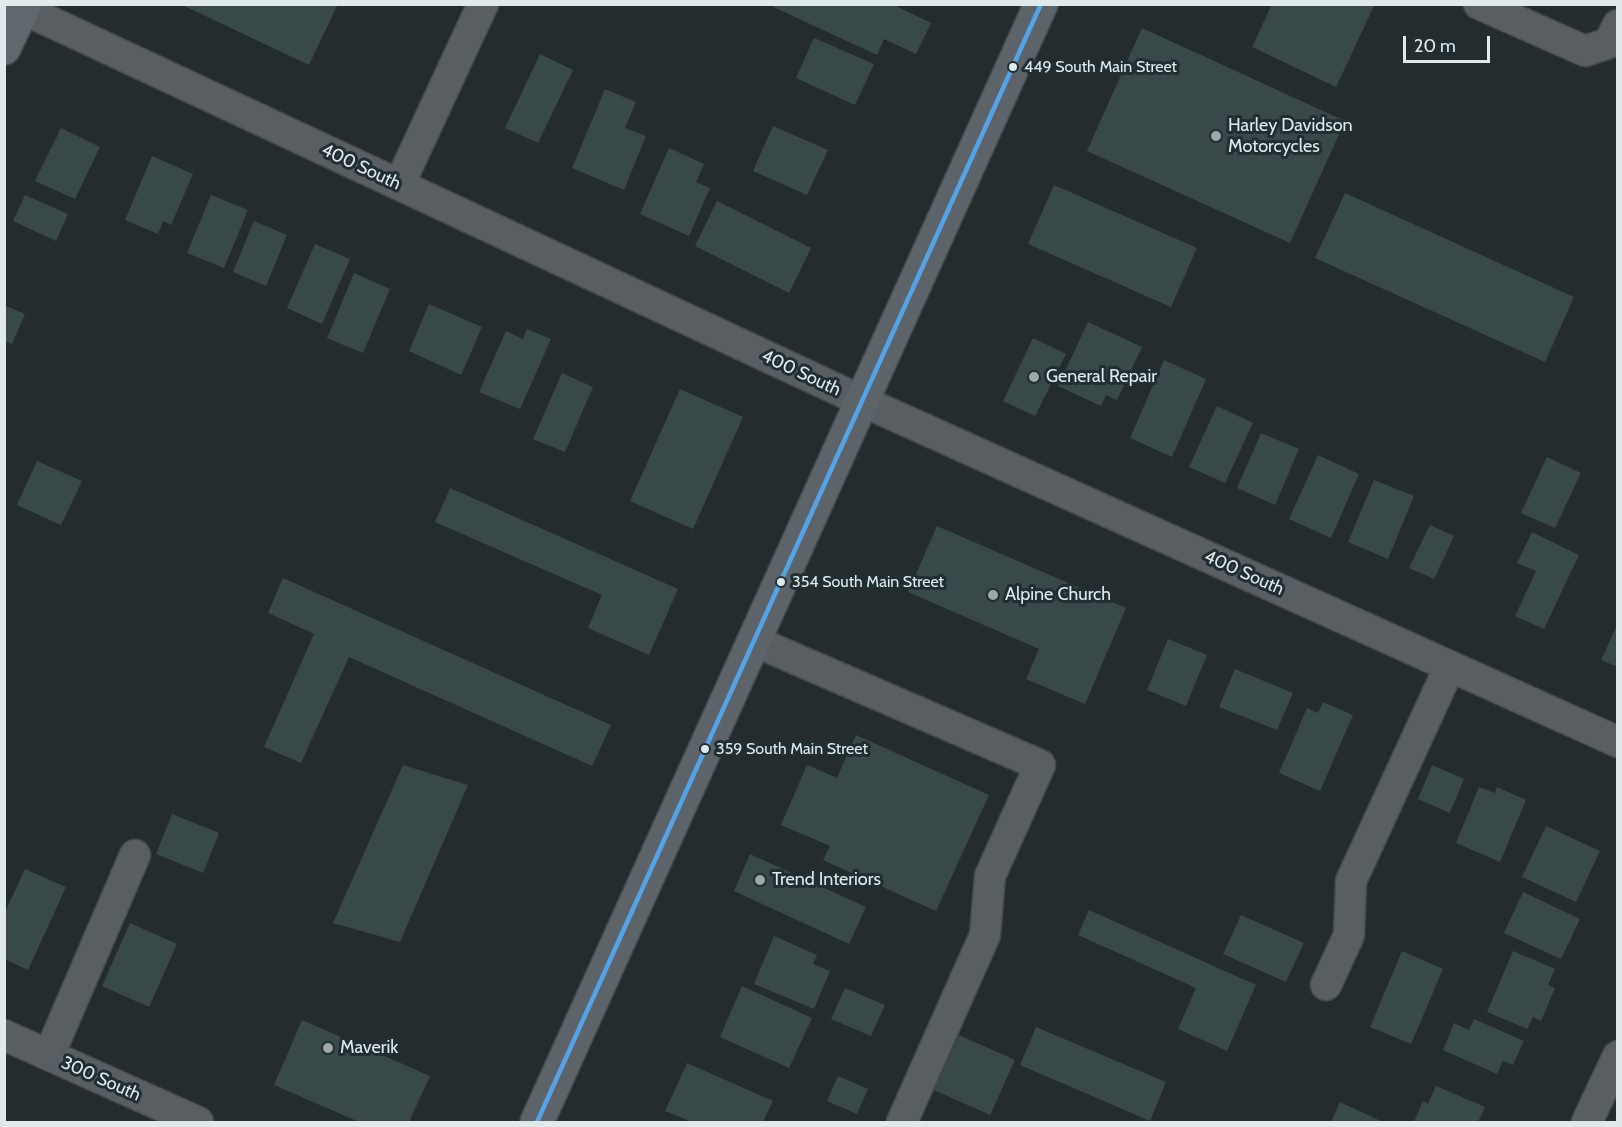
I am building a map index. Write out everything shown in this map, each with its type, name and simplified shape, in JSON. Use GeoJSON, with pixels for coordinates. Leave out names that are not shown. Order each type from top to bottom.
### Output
{"type":"FeatureCollection","features":[{"type":"Feature","properties":{"kind":"highway"},"geometry":{"type":"LineString","coordinates":[[537,1122],[1041,4]]}},
{"type":"Feature","properties":{"kind":"main road"},"geometry":{"type":"LineString","coordinates":[[4,48],[24,7]]}},
{"type":"Feature","properties":{"kind":"street"},"geometry":{"type":"LineString","coordinates":[[399,185],[483,4]]}},
{"type":"Feature","properties":{"kind":"street"},"geometry":{"type":"LineString","coordinates":[[1479,4],[1585,51],[1609,44],[1617,25]]}},
{"type":"Feature","properties":{"kind":"street","name":"400 South"},"geometry":{"type":"LineString","coordinates":[[24,7],[862,401],[1617,742]]}},
{"type":"Feature","properties":{"kind":"street"},"geometry":{"type":"LineString","coordinates":[[754,640],[1040,765],[990,876],[985,935],[902,1122]]}},
{"type":"Feature","properties":{"kind":"street"},"geometry":{"type":"LineString","coordinates":[[1326,985],[1348,935],[1351,881],[1450,666]]}},
{"type":"Feature","properties":{"kind":"street"},"geometry":{"type":"LineString","coordinates":[[49,1055],[135,855]]}},
{"type":"Feature","properties":{"kind":"street","name":"300 South"},"geometry":{"type":"LineString","coordinates":[[4,1035],[187,1120]]}},
{"type":"Feature","properties":{"kind":"street"},"geometry":{"type":"LineString","coordinates":[[1587,1122],[1617,1056]]}},
{"type":"Feature","properties":{"kind":"building"},"geometry":{"type":"Polygon","coordinates":[[[180,4],[338,4],[309,65],[180,4]]]}},
{"type":"Feature","properties":{"kind":"building"},"geometry":{"type":"Polygon","coordinates":[[[767,4],[892,4],[931,23],[916,54],[884,39],[877,55],[767,4]]]}},
{"type":"Feature","properties":{"kind":"building"},"geometry":{"type":"Polygon","coordinates":[[[1272,4],[1370,4],[1374,6],[1336,87],[1252,47],[1272,4]]]}},
{"type":"Feature","properties":{"kind":"building","name":"Harley Davidson Motorcycles"},"geometry":{"type":"Polygon","coordinates":[[[1142,28],[1345,121],[1290,243],[1087,151],[1142,28]]]}},
{"type":"Feature","properties":{"kind":"building"},"geometry":{"type":"Polygon","coordinates":[[[814,38],[874,64],[855,105],[796,78],[814,38]]]}},
{"type":"Feature","properties":{"kind":"building"},"geometry":{"type":"Polygon","coordinates":[[[540,54],[573,70],[538,143],[505,128],[540,54]]]}},
{"type":"Feature","properties":{"kind":"building"},"geometry":{"type":"Polygon","coordinates":[[[605,89],[636,102],[625,128],[646,136],[624,190],[572,168],[605,89]]]}},
{"type":"Feature","properties":{"kind":"building"},"geometry":{"type":"Polygon","coordinates":[[[773,126],[828,150],[807,195],[753,171],[773,126]]]}},
{"type":"Feature","properties":{"kind":"building"},"geometry":{"type":"Polygon","coordinates":[[[61,128],[100,147],[75,199],[35,181],[61,128]]]}},
{"type":"Feature","properties":{"kind":"building"},"geometry":{"type":"Polygon","coordinates":[[[669,148],[704,164],[696,182],[710,188],[689,236],[640,214],[669,148]]]}},
{"type":"Feature","properties":{"kind":"building"},"geometry":{"type":"Polygon","coordinates":[[[152,156],[193,174],[171,225],[163,221],[158,234],[125,220],[152,156]]]}},
{"type":"Feature","properties":{"kind":"building"},"geometry":{"type":"Polygon","coordinates":[[[1054,185],[1197,248],[1171,307],[1028,244],[1054,185]]]}},
{"type":"Feature","properties":{"kind":"building"},"geometry":{"type":"Polygon","coordinates":[[[1345,193],[1574,297],[1545,362],[1315,258],[1345,193]]]}},
{"type":"Feature","properties":{"kind":"building"},"geometry":{"type":"Polygon","coordinates":[[[25,195],[68,214],[56,241],[13,221],[25,195]]]}},
{"type":"Feature","properties":{"kind":"building"},"geometry":{"type":"Polygon","coordinates":[[[211,195],[248,210],[224,268],[187,253],[211,195]]]}},
{"type":"Feature","properties":{"kind":"building"},"geometry":{"type":"Polygon","coordinates":[[[717,201],[811,248],[789,293],[695,246],[717,201]]]}},
{"type":"Feature","properties":{"kind":"building"},"geometry":{"type":"Polygon","coordinates":[[[254,221],[287,235],[266,286],[233,272],[254,221]]]}},
{"type":"Feature","properties":{"kind":"building"},"geometry":{"type":"Polygon","coordinates":[[[315,244],[350,259],[322,324],[287,308],[315,244]]]}},
{"type":"Feature","properties":{"kind":"building"},"geometry":{"type":"Polygon","coordinates":[[[354,273],[390,289],[363,353],[327,338],[354,273]]]}},
{"type":"Feature","properties":{"kind":"building"},"geometry":{"type":"Polygon","coordinates":[[[429,304],[482,327],[461,375],[409,351],[429,304]]]}},
{"type":"Feature","properties":{"kind":"building"},"geometry":{"type":"Polygon","coordinates":[[[4,305],[25,314],[12,344],[4,341],[4,305]]]}},
{"type":"Feature","properties":{"kind":"building"},"geometry":{"type":"Polygon","coordinates":[[[1088,322],[1142,347],[1117,400],[1106,395],[1101,406],[1058,386],[1088,322]]]}},
{"type":"Feature","properties":{"kind":"building"},"geometry":{"type":"Polygon","coordinates":[[[527,329],[551,339],[520,409],[479,392],[506,331],[523,339],[527,329]]]}},
{"type":"Feature","properties":{"kind":"building","name":"General Repair"},"geometry":{"type":"Polygon","coordinates":[[[1033,338],[1066,354],[1035,416],[1003,401],[1033,338]]]}},
{"type":"Feature","properties":{"kind":"building"},"geometry":{"type":"Polygon","coordinates":[[[1164,360],[1206,379],[1172,457],[1130,438],[1164,360]]]}},
{"type":"Feature","properties":{"kind":"building"},"geometry":{"type":"Polygon","coordinates":[[[562,373],[593,387],[565,452],[533,439],[562,373]]]}},
{"type":"Feature","properties":{"kind":"building"},"geometry":{"type":"Polygon","coordinates":[[[680,389],[743,417],[693,529],[630,501],[680,389]]]}},
{"type":"Feature","properties":{"kind":"building"},"geometry":{"type":"Polygon","coordinates":[[[1217,406],[1253,423],[1225,483],[1189,467],[1217,406]]]}},
{"type":"Feature","properties":{"kind":"building"},"geometry":{"type":"Polygon","coordinates":[[[1261,433],[1299,449],[1275,505],[1237,488],[1261,433]]]}},
{"type":"Feature","properties":{"kind":"building"},"geometry":{"type":"Polygon","coordinates":[[[1318,455],[1359,474],[1331,538],[1289,519],[1318,455]]]}},
{"type":"Feature","properties":{"kind":"building"},"geometry":{"type":"Polygon","coordinates":[[[1547,457],[1581,473],[1555,528],[1521,513],[1547,457]]]}},
{"type":"Feature","properties":{"kind":"building"},"geometry":{"type":"Polygon","coordinates":[[[37,461],[82,481],[61,525],[17,505],[37,461]]]}},
{"type":"Feature","properties":{"kind":"building"},"geometry":{"type":"Polygon","coordinates":[[[1374,480],[1414,496],[1388,559],[1348,542],[1374,480]]]}},
{"type":"Feature","properties":{"kind":"building"},"geometry":{"type":"Polygon","coordinates":[[[450,488],[678,589],[649,655],[588,628],[602,595],[435,522],[450,488]]]}},
{"type":"Feature","properties":{"kind":"building"},"geometry":{"type":"Polygon","coordinates":[[[1430,525],[1454,536],[1434,579],[1409,568],[1430,525]]]}},
{"type":"Feature","properties":{"kind":"building"},"geometry":{"type":"Polygon","coordinates":[[[937,526],[1126,608],[1085,704],[1026,679],[1039,649],[908,592],[937,526]]]}},
{"type":"Feature","properties":{"kind":"building"},"geometry":{"type":"Polygon","coordinates":[[[1532,532],[1579,555],[1544,629],[1515,616],[1536,571],[1517,563],[1532,532]]]}},
{"type":"Feature","properties":{"kind":"building"},"geometry":{"type":"Polygon","coordinates":[[[283,578],[611,725],[592,766],[349,657],[301,763],[264,747],[314,634],[268,613],[283,578]]]}},
{"type":"Feature","properties":{"kind":"building"},"geometry":{"type":"Polygon","coordinates":[[[1618,623],[1618,667],[1601,660],[1618,623]]]}},
{"type":"Feature","properties":{"kind":"building"},"geometry":{"type":"Polygon","coordinates":[[[1168,639],[1207,655],[1186,706],[1147,690],[1168,639]]]}},
{"type":"Feature","properties":{"kind":"building"},"geometry":{"type":"Polygon","coordinates":[[[1235,669],[1293,693],[1277,730],[1219,707],[1235,669]]]}},
{"type":"Feature","properties":{"kind":"building"},"geometry":{"type":"Polygon","coordinates":[[[1323,702],[1353,715],[1320,791],[1279,773],[1307,708],[1318,713],[1323,702]]]}},
{"type":"Feature","properties":{"kind":"building"},"geometry":{"type":"Polygon","coordinates":[[[856,735],[989,795],[936,911],[823,860],[830,846],[781,825],[807,765],[837,778],[856,735]]]}},
{"type":"Feature","properties":{"kind":"building"},"geometry":{"type":"Polygon","coordinates":[[[403,765],[468,785],[400,942],[333,923],[403,765]]]}},
{"type":"Feature","properties":{"kind":"building"},"geometry":{"type":"Polygon","coordinates":[[[1432,765],[1464,779],[1450,813],[1418,799],[1432,765]]]}},
{"type":"Feature","properties":{"kind":"building"},"geometry":{"type":"Polygon","coordinates":[[[1479,787],[1495,793],[1497,787],[1526,800],[1500,862],[1456,843],[1479,787]]]}},
{"type":"Feature","properties":{"kind":"building"},"geometry":{"type":"Polygon","coordinates":[[[172,814],[219,833],[203,873],[156,854],[172,814]]]}},
{"type":"Feature","properties":{"kind":"building"},"geometry":{"type":"Polygon","coordinates":[[[1546,826],[1600,851],[1576,902],[1522,877],[1546,826]]]}},
{"type":"Feature","properties":{"kind":"building"},"geometry":{"type":"Polygon","coordinates":[[[750,854],[866,907],[849,944],[734,891],[750,854]]]}},
{"type":"Feature","properties":{"kind":"building"},"geometry":{"type":"Polygon","coordinates":[[[25,869],[66,887],[28,970],[4,959],[4,914],[25,869]]]}},
{"type":"Feature","properties":{"kind":"building"},"geometry":{"type":"Polygon","coordinates":[[[1523,892],[1580,919],[1561,959],[1504,933],[1523,892]]]}},
{"type":"Feature","properties":{"kind":"building"},"geometry":{"type":"Polygon","coordinates":[[[1089,910],[1256,985],[1227,1051],[1178,1029],[1196,988],[1078,935],[1089,910]]]}},
{"type":"Feature","properties":{"kind":"building"},"geometry":{"type":"Polygon","coordinates":[[[1241,915],[1304,943],[1286,982],[1223,954],[1241,915]]]}},
{"type":"Feature","properties":{"kind":"building"},"geometry":{"type":"Polygon","coordinates":[[[130,923],[177,944],[149,1007],[102,986],[130,923]]]}},
{"type":"Feature","properties":{"kind":"building"},"geometry":{"type":"Polygon","coordinates":[[[774,936],[817,955],[813,964],[830,971],[814,1009],[754,984],[774,936]]]}},
{"type":"Feature","properties":{"kind":"building"},"geometry":{"type":"Polygon","coordinates":[[[1402,951],[1443,969],[1411,1044],[1370,1027],[1402,951]]]}},
{"type":"Feature","properties":{"kind":"building"},"geometry":{"type":"Polygon","coordinates":[[[1513,951],[1555,969],[1548,985],[1555,988],[1541,1021],[1533,1017],[1527,1029],[1487,1012],[1513,951]]]}},
{"type":"Feature","properties":{"kind":"building"},"geometry":{"type":"Polygon","coordinates":[[[742,986],[812,1018],[789,1068],[720,1037],[742,986]]]}},
{"type":"Feature","properties":{"kind":"building"},"geometry":{"type":"Polygon","coordinates":[[[845,988],[885,1005],[871,1036],[831,1019],[845,988]]]}},
{"type":"Feature","properties":{"kind":"building"},"geometry":{"type":"Polygon","coordinates":[[[1474,1019],[1524,1041],[1513,1065],[1503,1061],[1497,1074],[1443,1050],[1454,1023],[1469,1030],[1474,1019]]]}},
{"type":"Feature","properties":{"kind":"building","name":"Maverik"},"geometry":{"type":"Polygon","coordinates":[[[302,1020],[430,1076],[409,1122],[359,1122],[274,1085],[302,1020]]]}},
{"type":"Feature","properties":{"kind":"building"},"geometry":{"type":"Polygon","coordinates":[[[1036,1027],[1166,1082],[1150,1121],[1020,1065],[1036,1027]]]}},
{"type":"Feature","properties":{"kind":"building"},"geometry":{"type":"Polygon","coordinates":[[[959,1035],[1015,1060],[990,1115],[934,1090],[959,1035]]]}},
{"type":"Feature","properties":{"kind":"building"},"geometry":{"type":"Polygon","coordinates":[[[687,1063],[773,1101],[763,1122],[692,1122],[665,1111],[687,1063]]]}},
{"type":"Feature","properties":{"kind":"building"},"geometry":{"type":"Polygon","coordinates":[[[838,1076],[868,1089],[857,1114],[827,1101],[838,1076]]]}},
{"type":"Feature","properties":{"kind":"building"},"geometry":{"type":"Polygon","coordinates":[[[1436,1086],[1485,1107],[1478,1122],[1414,1122],[1423,1101],[1428,1104],[1436,1086]]]}},
{"type":"Feature","properties":{"kind":"building"},"geometry":{"type":"Polygon","coordinates":[[[1340,1102],[1383,1122],[1331,1122],[1340,1102]]]}},
{"type":"Feature","properties":{"kind":"transit line"},"geometry":{"type":"LineString","coordinates":[[537,1122],[1041,4]]}},
{"type":"Feature","properties":{"kind":"place","name":"449 South Main Street"},"geometry":{"type":"Point","coordinates":[1013,67]}},
{"type":"Feature","properties":{"kind":"place","name":"Harley Davidson Motorcycles"},"geometry":{"type":"Point","coordinates":[1216,136]}},
{"type":"Feature","properties":{"kind":"place","name":"General Repair"},"geometry":{"type":"Point","coordinates":[1034,377]}},
{"type":"Feature","properties":{"kind":"place","name":"354 South Main Street"},"geometry":{"type":"Point","coordinates":[781,582]}},
{"type":"Feature","properties":{"kind":"place","name":"Alpine Church"},"geometry":{"type":"Point","coordinates":[993,595]}},
{"type":"Feature","properties":{"kind":"place","name":"359 South Main Street"},"geometry":{"type":"Point","coordinates":[705,749]}},
{"type":"Feature","properties":{"kind":"place","name":"Trend Interiors"},"geometry":{"type":"Point","coordinates":[760,880]}},
{"type":"Feature","properties":{"kind":"place","name":"Maverik"},"geometry":{"type":"Point","coordinates":[328,1048]}}]}
